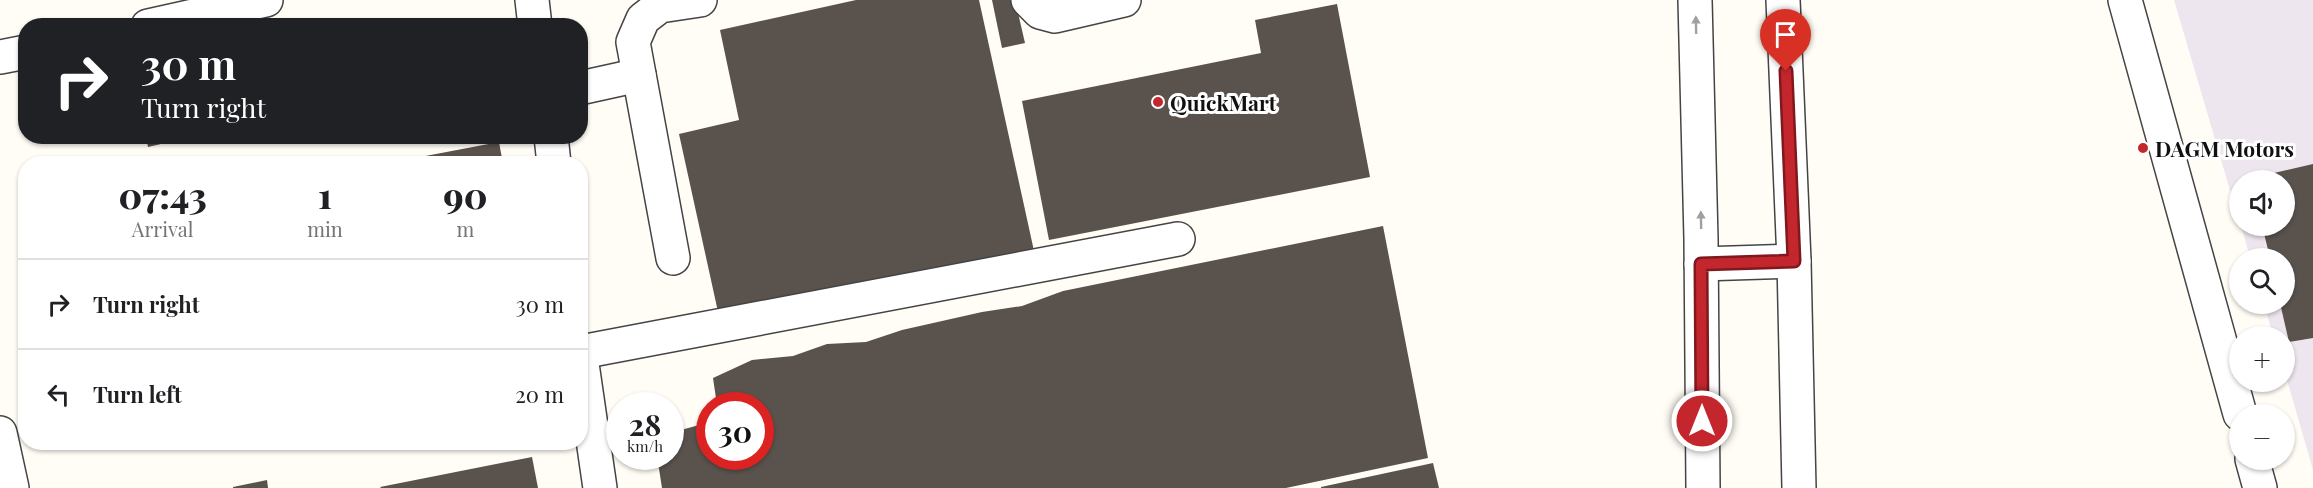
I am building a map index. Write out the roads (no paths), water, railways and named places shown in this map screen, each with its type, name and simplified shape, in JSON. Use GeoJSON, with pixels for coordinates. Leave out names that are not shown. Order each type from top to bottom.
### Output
{"type":"FeatureCollection","features":[{"type":"Feature","properties":{"kind":"street"},"geometry":{"type":"LineString","coordinates":[[184,18],[266,0]]}},
{"type":"Feature","properties":{"kind":"street"},"geometry":{"type":"LineString","coordinates":[[532,0],[534,18]]}},
{"type":"Feature","properties":{"kind":"street"},"geometry":{"type":"LineString","coordinates":[[673,258],[633,42],[643,19],[660,6],[700,0]]}},
{"type":"Feature","properties":{"kind":"street"},"geometry":{"type":"LineString","coordinates":[[1028,0],[1040,12],[1055,16],[1124,0]]}},
{"type":"Feature","properties":{"kind":"street"},"geometry":{"type":"LineString","coordinates":[[1695,0],[1703,488]]}},
{"type":"Feature","properties":{"kind":"street"},"geometry":{"type":"LineString","coordinates":[[1783,0],[1794,261],[1799,488]]}},
{"type":"Feature","properties":{"kind":"street"},"geometry":{"type":"LineString","coordinates":[[2125,0],[2237,404]]}},
{"type":"Feature","properties":{"kind":"street"},"geometry":{"type":"LineString","coordinates":[[0,57],[18,54]]}},
{"type":"Feature","properties":{"kind":"street"},"geometry":{"type":"LineString","coordinates":[[588,86],[639,75]]}},
{"type":"Feature","properties":{"kind":"street"},"geometry":{"type":"LineString","coordinates":[[588,350],[1178,239]]}},
{"type":"Feature","properties":{"kind":"street"},"geometry":{"type":"LineString","coordinates":[[1701,264],[1794,261]]}},
{"type":"Feature","properties":{"kind":"street"},"geometry":{"type":"LineString","coordinates":[[588,401],[600,488]]}},
{"type":"Feature","properties":{"kind":"street"},"geometry":{"type":"LineString","coordinates":[[0,433],[12,488]]}},
{"type":"Feature","properties":{"kind":"street"},"geometry":{"type":"LineString","coordinates":[[2255,470],[2260,488]]}},
{"type":"Feature","properties":{"kind":"place","name":"QuickMart"},"geometry":{"type":"Point","coordinates":[1158,102]}},
{"type":"Feature","properties":{"kind":"place","name":"DAGM Motors"},"geometry":{"type":"Point","coordinates":[2143,148]}}]}
